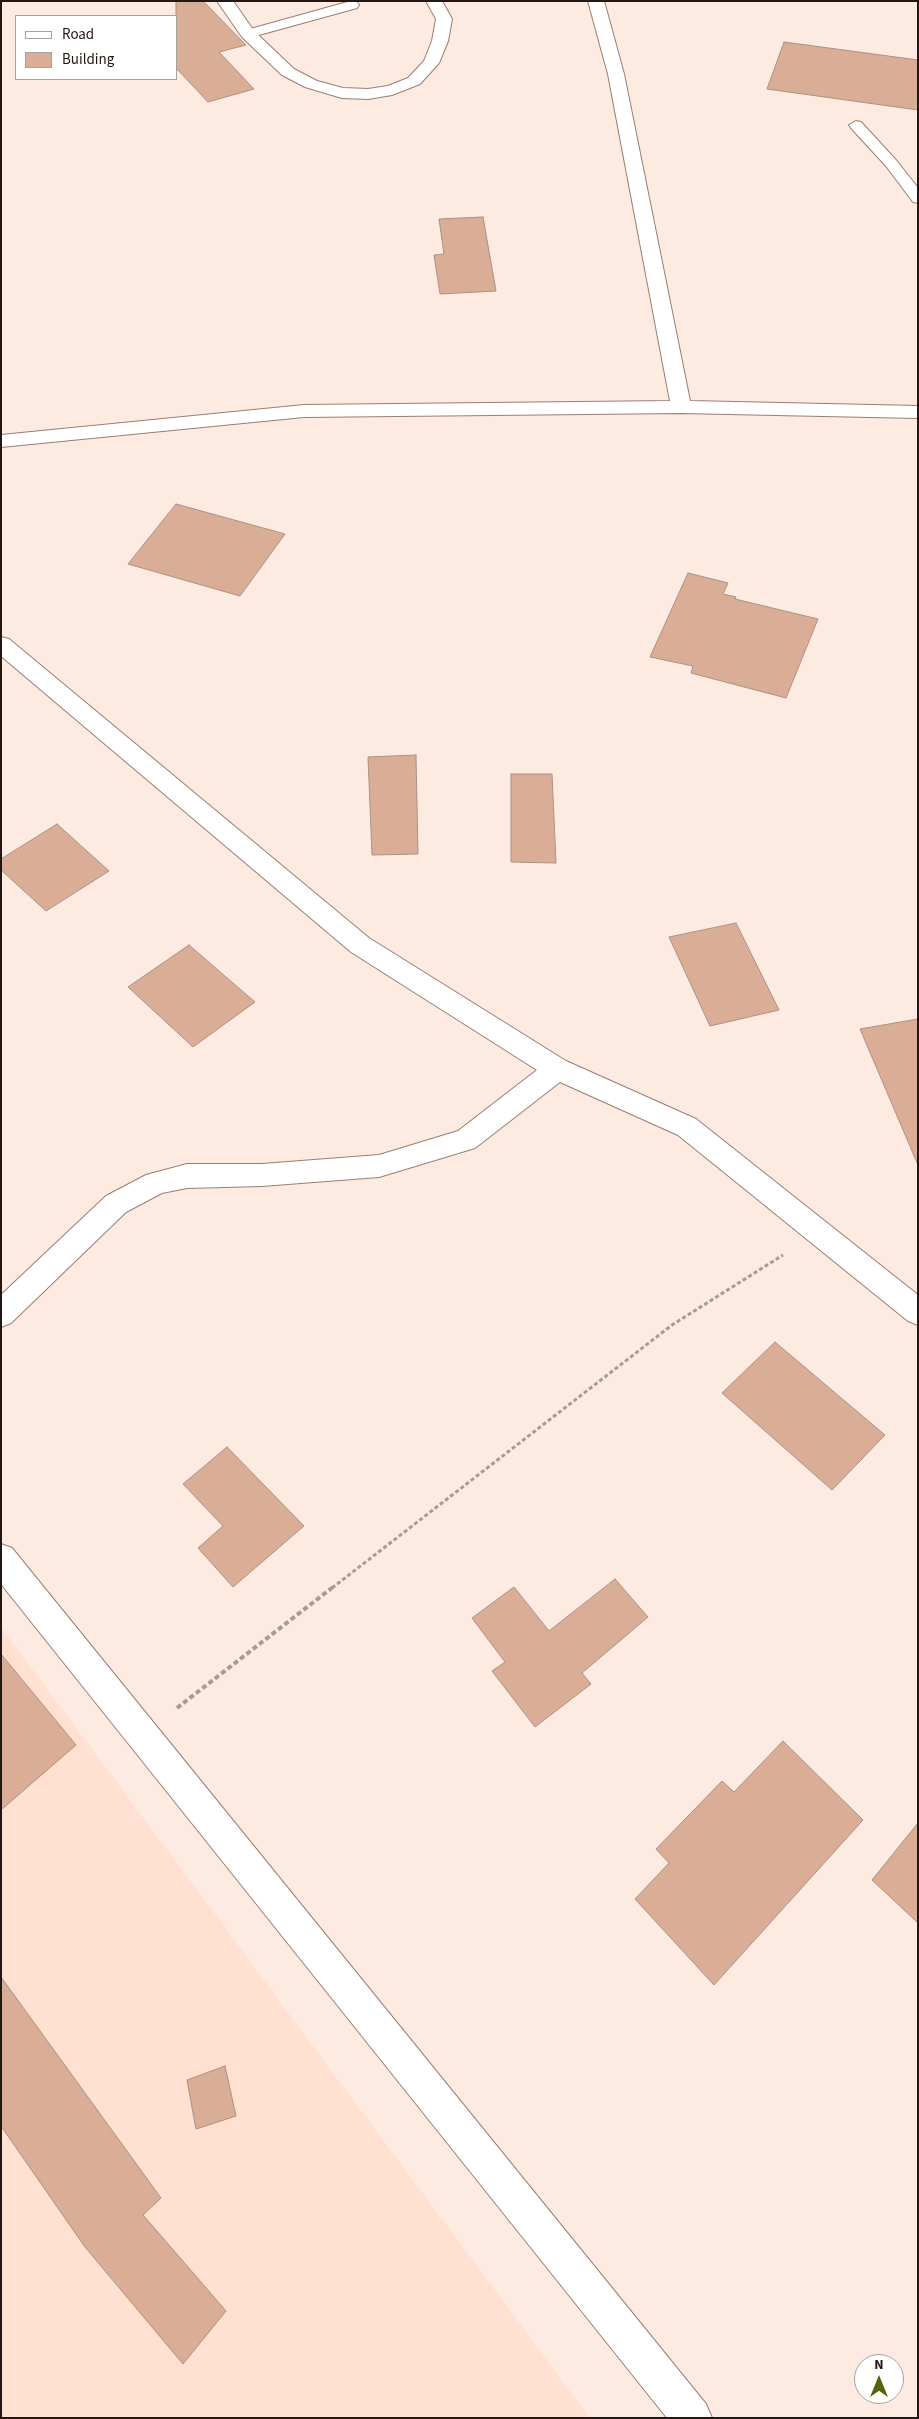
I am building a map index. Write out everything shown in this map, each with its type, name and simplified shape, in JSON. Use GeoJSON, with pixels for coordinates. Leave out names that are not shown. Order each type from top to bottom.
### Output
{"type":"FeatureCollection","features":[{"type":"Feature","properties":{"kind":"street"},"geometry":{"type":"LineString","coordinates":[[226,1],[248,34],[288,72],[311,84],[342,93],[368,94],[392,90],[414,80],[431,63],[440,41],[444,19],[434,1]]}},
{"type":"Feature","properties":{"kind":"street"},"geometry":{"type":"LineString","coordinates":[[596,1],[616,74],[681,407]]}},
{"type":"Feature","properties":{"kind":"street"},"geometry":{"type":"LineString","coordinates":[[4,439],[304,411],[681,407],[918,412]]}},
{"type":"Feature","properties":{"kind":"street"},"geometry":{"type":"LineString","coordinates":[[1,644],[360,945],[557,1069],[687,1127],[918,1312]]}},
{"type":"Feature","properties":{"kind":"street"},"geometry":{"type":"LineString","coordinates":[[1,1314],[116,1204],[156,1182],[187,1176],[262,1175],[379,1166],[466,1140],[557,1069]]}},
{"type":"Feature","properties":{"kind":"street"},"geometry":{"type":"LineString","coordinates":[[1,1559],[692,2418]]}},
{"type":"Feature","properties":{"kind":"lane"},"geometry":{"type":"LineString","coordinates":[[248,34],[352,5]]}},
{"type":"Feature","properties":{"kind":"lane"},"geometry":{"type":"LineString","coordinates":[[856,124],[891,163],[918,199]]}},
{"type":"Feature","properties":{"kind":"path"},"geometry":{"type":"LineString","coordinates":[[142,1734],[672,1325],[819,1232]]}},
{"type":"Feature","properties":{"kind":"shaded area"},"geometry":{"type":"Polygon","coordinates":[[[1,1627],[590,2418],[1,2418],[1,1627]]]}},
{"type":"Feature","properties":{"kind":"building"},"geometry":{"type":"Polygon","coordinates":[[[176,1],[203,1],[246,45],[219,52],[254,89],[208,102],[178,70],[178,15],[176,15],[176,1]]]}},
{"type":"Feature","properties":{"kind":"building"},"geometry":{"type":"Polygon","coordinates":[[[784,42],[918,60],[918,110],[767,89],[784,42]]]}},
{"type":"Feature","properties":{"kind":"building"},"geometry":{"type":"Polygon","coordinates":[[[483,217],[496,291],[440,294],[434,255],[444,254],[439,219],[483,217]]]}},
{"type":"Feature","properties":{"kind":"building"},"geometry":{"type":"Polygon","coordinates":[[[176,504],[285,534],[240,596],[128,564],[176,504]]]}},
{"type":"Feature","properties":{"kind":"building"},"geometry":{"type":"Polygon","coordinates":[[[688,573],[728,583],[723,594],[736,597],[735,599],[818,619],[786,698],[691,673],[693,666],[650,657],[688,573]]]}},
{"type":"Feature","properties":{"kind":"building"},"geometry":{"type":"Polygon","coordinates":[[[416,755],[418,854],[372,855],[368,757],[416,755]]]}},
{"type":"Feature","properties":{"kind":"building"},"geometry":{"type":"Polygon","coordinates":[[[511,774],[552,774],[556,863],[511,862],[511,774]]]}},
{"type":"Feature","properties":{"kind":"building"},"geometry":{"type":"Polygon","coordinates":[[[57,824],[109,871],[46,911],[1,870],[1,859],[57,824]]]}},
{"type":"Feature","properties":{"kind":"building"},"geometry":{"type":"Polygon","coordinates":[[[736,923],[779,1010],[710,1026],[669,937],[736,923]]]}},
{"type":"Feature","properties":{"kind":"building"},"geometry":{"type":"Polygon","coordinates":[[[189,945],[255,1002],[193,1047],[128,987],[189,945]]]}},
{"type":"Feature","properties":{"kind":"building"},"geometry":{"type":"Polygon","coordinates":[[[918,1019],[918,1165],[860,1029],[918,1019]]]}},
{"type":"Feature","properties":{"kind":"building"},"geometry":{"type":"Polygon","coordinates":[[[775,1342],[885,1435],[832,1490],[722,1393],[775,1342]]]}},
{"type":"Feature","properties":{"kind":"building"},"geometry":{"type":"Polygon","coordinates":[[[227,1447],[304,1526],[233,1587],[198,1548],[223,1526],[183,1484],[227,1447]]]}},
{"type":"Feature","properties":{"kind":"building"},"geometry":{"type":"Polygon","coordinates":[[[615,1579],[648,1617],[582,1673],[591,1684],[535,1727],[492,1671],[505,1662],[472,1618],[514,1587],[549,1631],[615,1579]]]}},
{"type":"Feature","properties":{"kind":"building"},"geometry":{"type":"Polygon","coordinates":[[[1,1654],[76,1745],[1,1810],[1,1654]]]}},
{"type":"Feature","properties":{"kind":"building"},"geometry":{"type":"Polygon","coordinates":[[[783,1741],[863,1820],[714,1985],[635,1899],[669,1863],[656,1849],[722,1781],[734,1792],[783,1741]]]}},
{"type":"Feature","properties":{"kind":"building"},"geometry":{"type":"Polygon","coordinates":[[[918,1823],[918,1923],[872,1880],[918,1823]]]}},
{"type":"Feature","properties":{"kind":"building"},"geometry":{"type":"Polygon","coordinates":[[[1,1977],[161,2198],[143,2215],[226,2311],[183,2364],[85,2247],[1,2126],[1,1977]]]}},
{"type":"Feature","properties":{"kind":"building"},"geometry":{"type":"Polygon","coordinates":[[[225,2066],[236,2116],[196,2129],[187,2080],[225,2066]]]}}]}
